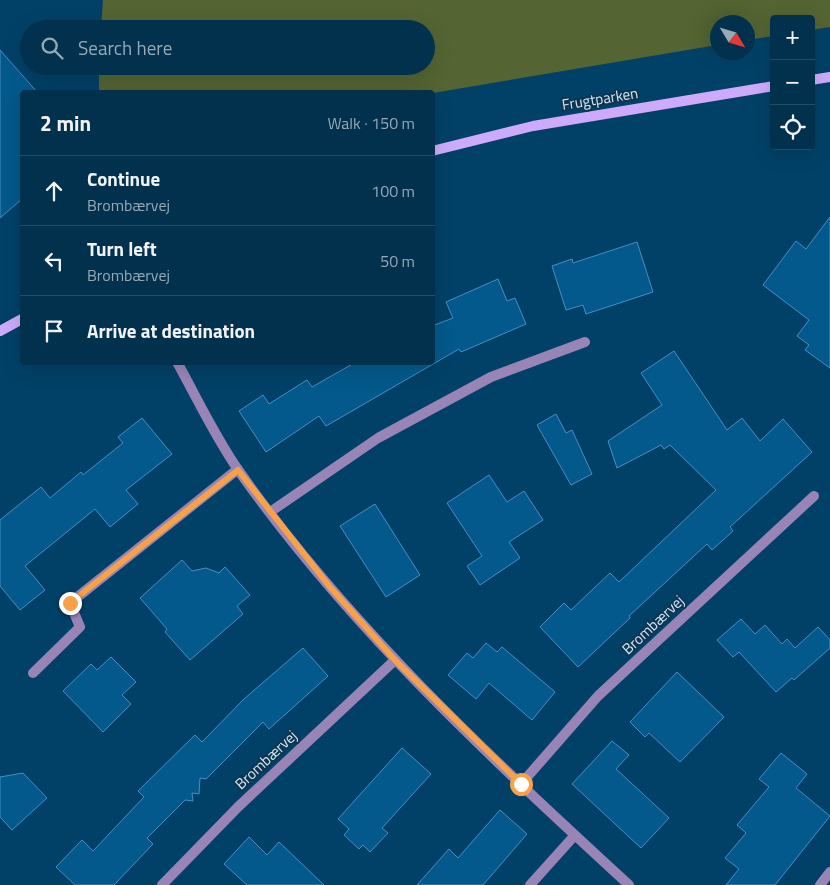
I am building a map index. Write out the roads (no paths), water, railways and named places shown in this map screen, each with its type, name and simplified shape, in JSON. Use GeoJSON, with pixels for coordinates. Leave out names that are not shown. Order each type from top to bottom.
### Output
{"type":"FeatureCollection","features":[{"type":"Feature","properties":{"kind":"street"},"geometry":{"type":"LineString","coordinates":[[815,79],[830,76]]}},
{"type":"Feature","properties":{"kind":"street","name":"Frugtparken"},"geometry":{"type":"LineString","coordinates":[[435,150],[533,126],[770,87]]}},
{"type":"Feature","properties":{"kind":"street"},"geometry":{"type":"LineString","coordinates":[[0,331],[20,319]]}},
{"type":"Feature","properties":{"kind":"street"},"geometry":{"type":"LineString","coordinates":[[270,512],[378,438],[491,377],[585,342]]}},
{"type":"Feature","properties":{"kind":"street"},"geometry":{"type":"LineString","coordinates":[[179,365],[238,470],[330,587],[395,660],[521,784],[629,885]]}},
{"type":"Feature","properties":{"kind":"street"},"geometry":{"type":"LineString","coordinates":[[33,673],[80,627],[70,603],[238,470]]}},
{"type":"Feature","properties":{"kind":"street","name":"Brombærvej"},"geometry":{"type":"LineString","coordinates":[[521,784],[598,696],[814,496]]}},
{"type":"Feature","properties":{"kind":"street","name":"Brombærvej"},"geometry":{"type":"LineString","coordinates":[[162,885],[238,807],[395,660]]}},
{"type":"Feature","properties":{"kind":"street"},"geometry":{"type":"LineString","coordinates":[[530,885],[575,835]]}},
{"type":"Feature","properties":{"kind":"street"},"geometry":{"type":"LineString","coordinates":[[820,885],[830,872]]}}]}
